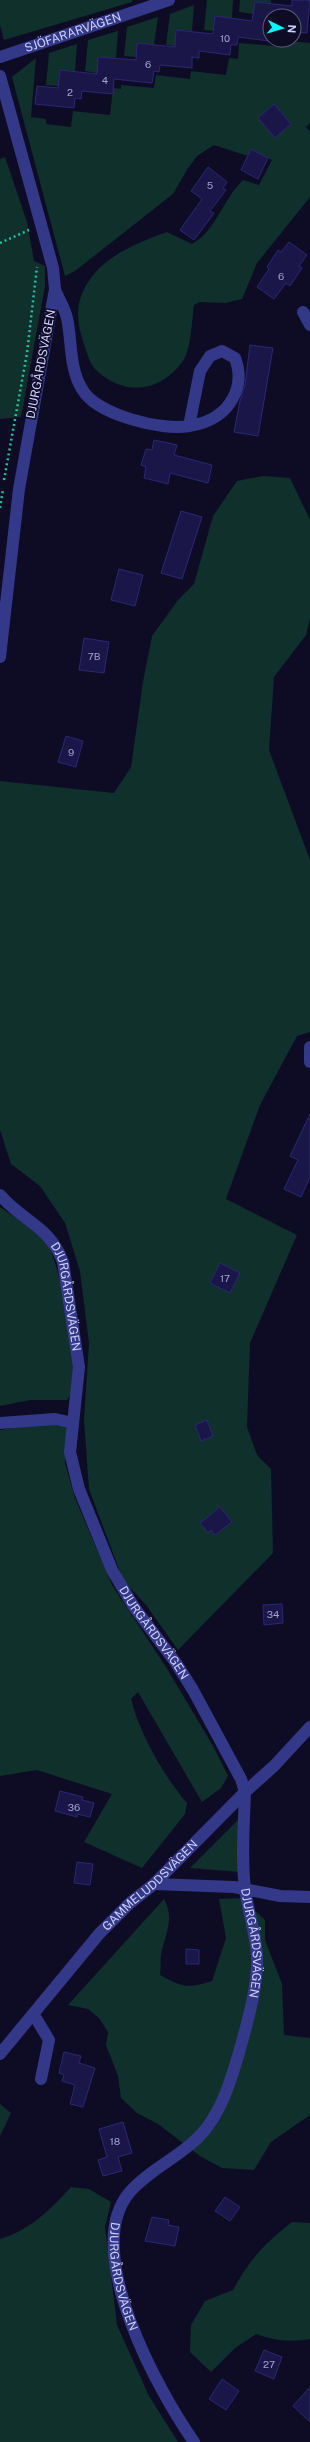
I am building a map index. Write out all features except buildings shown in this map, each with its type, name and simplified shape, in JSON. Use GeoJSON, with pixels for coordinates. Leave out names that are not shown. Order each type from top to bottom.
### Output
{"type":"FeatureCollection","features":[{"type":"Feature","properties":{"kind":"street","name":"SJÖFARARVÄGEN"},"geometry":{"type":"LineString","coordinates":[[0,56],[169,0]]}},
{"type":"Feature","properties":{"kind":"street","name":"DJURGÅRDSVÄGEN"},"geometry":{"type":"LineString","coordinates":[[0,76],[53,268],[55,289],[19,489],[0,657]]}},
{"type":"Feature","properties":{"kind":"street"},"geometry":{"type":"LineString","coordinates":[[55,289],[67,317],[74,367],[82,389],[94,402],[109,412],[152,424],[188,426],[209,420],[226,411],[237,391],[239,370],[235,358],[222,351],[210,356],[200,371],[188,426]]}},
{"type":"Feature","properties":{"kind":"street"},"geometry":{"type":"LineString","coordinates":[[303,312],[310,325]]}},
{"type":"Feature","properties":{"kind":"street"},"geometry":{"type":"LineString","coordinates":[[310,1047],[310,1062]]}},
{"type":"Feature","properties":{"kind":"street","name":"DJURGÅRDSVÄGEN"},"geometry":{"type":"LineString","coordinates":[[0,1194],[44,1231],[57,1246],[63,1262],[79,1367],[70,1452],[73,1469],[112,1570],[134,1607],[176,1663],[193,1690],[241,1779],[245,1792],[245,1889],[254,1931],[257,1958],[242,2041],[223,2099],[212,2121],[192,2144],[153,2172],[129,2193],[114,2221],[113,2239],[116,2262],[124,2304],[135,2336],[170,2403],[194,2442]]}},
{"type":"Feature","properties":{"kind":"street"},"geometry":{"type":"LineString","coordinates":[[0,1423],[55,1419],[73,1423]]}},
{"type":"Feature","properties":{"kind":"street","name":"GAMMELUDDSVÄGEN"},"geometry":{"type":"LineString","coordinates":[[0,2054],[99,1934],[130,1903],[154,1884],[245,1792],[274,1766],[310,1727]]}},
{"type":"Feature","properties":{"kind":"street"},"geometry":{"type":"LineString","coordinates":[[154,1884],[245,1889],[253,1892],[280,1896],[310,1898]]}},
{"type":"Feature","properties":{"kind":"street"},"geometry":{"type":"LineString","coordinates":[[34,2014],[49,2040],[41,2078]]}},
{"type":"Feature","properties":{"kind":"path"},"geometry":{"type":"LineString","coordinates":[[0,242],[41,225]]}},
{"type":"Feature","properties":{"kind":"path"},"geometry":{"type":"LineString","coordinates":[[0,508],[27,352],[37,266]]}},
{"type":"Feature","properties":{"kind":"green space"},"geometry":{"type":"Polygon","coordinates":[[[0,0],[132,0],[132,2],[4,40],[0,25],[0,0]]]}},
{"type":"Feature","properties":{"kind":"green space"},"geometry":{"type":"Polygon","coordinates":[[[207,0],[233,0],[232,18],[215,17],[214,31],[204,30],[207,0]]]}},
{"type":"Feature","properties":{"kind":"green space"},"geometry":{"type":"Polygon","coordinates":[[[240,0],[271,0],[271,3],[255,2],[253,14],[239,12],[240,0]]]}},
{"type":"Feature","properties":{"kind":"green space"},"geometry":{"type":"Polygon","coordinates":[[[194,5],[192,31],[176,30],[175,46],[166,45],[170,14],[194,5]]]}},
{"type":"Feature","properties":{"kind":"green space"},"geometry":{"type":"Polygon","coordinates":[[[158,17],[154,45],[137,43],[136,57],[124,56],[127,27],[158,17]]]}},
{"type":"Feature","properties":{"kind":"green space"},"geometry":{"type":"Polygon","coordinates":[[[118,31],[116,58],[99,57],[97,73],[85,71],[88,40],[118,31]]]}},
{"type":"Feature","properties":{"kind":"green space"},"geometry":{"type":"Polygon","coordinates":[[[302,42],[310,43],[310,123],[306,127],[310,132],[310,197],[257,263],[242,299],[225,303],[200,302],[194,305],[188,350],[183,361],[174,372],[163,380],[141,388],[117,384],[106,378],[93,367],[79,327],[78,309],[87,283],[101,267],[118,254],[128,248],[167,232],[192,244],[207,231],[230,196],[243,180],[259,185],[272,160],[251,150],[248,156],[214,145],[197,156],[188,168],[173,194],[75,271],[65,276],[12,77],[36,58],[31,117],[46,119],[46,124],[71,127],[73,111],[110,115],[113,88],[121,89],[121,85],[154,88],[156,75],[190,79],[191,71],[226,75],[229,58],[238,59],[239,43],[262,45],[262,48],[302,48],[302,42]]]}},
{"type":"Feature","properties":{"kind":"green space"},"geometry":{"type":"Polygon","coordinates":[[[77,44],[75,71],[60,70],[58,86],[46,85],[49,53],[77,44]]]}},
{"type":"Feature","properties":{"kind":"green space"},"geometry":{"type":"Polygon","coordinates":[[[5,157],[27,222],[34,261],[45,266],[45,286],[21,417],[0,419],[0,159],[5,157]]]}},
{"type":"Feature","properties":{"kind":"green space"},"geometry":{"type":"Polygon","coordinates":[[[263,476],[290,478],[310,520],[310,618],[306,635],[274,677],[269,750],[310,860],[310,1032],[297,1036],[260,1105],[226,1199],[297,1235],[250,1343],[247,1427],[257,1455],[271,1469],[273,1553],[178,1650],[146,1605],[123,1580],[89,1489],[84,1420],[89,1343],[80,1271],[65,1223],[40,1186],[11,1164],[0,1130],[0,781],[114,793],[131,767],[143,682],[152,636],[178,600],[194,584],[213,516],[237,481],[263,476]]]}},
{"type":"Feature","properties":{"kind":"green space"},"geometry":{"type":"Polygon","coordinates":[[[0,1207],[39,1234],[48,1245],[53,1257],[63,1294],[73,1359],[73,1389],[67,1400],[30,1400],[0,1406],[0,1207]]]}},
{"type":"Feature","properties":{"kind":"green space"},"geometry":{"type":"Polygon","coordinates":[[[47,1423],[68,1428],[65,1463],[75,1498],[112,1585],[166,1667],[213,1746],[228,1776],[221,1788],[202,1802],[138,1692],[131,1699],[140,1726],[153,1754],[187,1803],[185,1814],[142,1868],[84,1842],[112,1794],[37,1770],[0,1776],[0,1430],[47,1423]]]}},
{"type":"Feature","properties":{"kind":"green space"},"geometry":{"type":"Polygon","coordinates":[[[238,1820],[240,1872],[190,1868],[238,1820]]]}},
{"type":"Feature","properties":{"kind":"green space"},"geometry":{"type":"Polygon","coordinates":[[[242,1898],[265,1920],[265,1940],[282,1984],[284,2035],[310,2038],[310,2115],[271,2142],[254,2170],[222,2168],[200,2156],[158,2124],[137,2113],[121,2098],[118,2076],[106,2045],[108,2032],[99,2018],[88,2009],[68,2005],[164,1899],[169,1912],[169,1924],[161,1953],[160,1975],[185,1986],[212,1981],[226,1938],[219,1899],[242,1898]]]}},
{"type":"Feature","properties":{"kind":"green space"},"geometry":{"type":"Polygon","coordinates":[[[0,2104],[11,2113],[0,2136],[0,2104]]]}},
{"type":"Feature","properties":{"kind":"green space"},"geometry":{"type":"Polygon","coordinates":[[[71,2187],[89,2189],[111,2202],[105,2227],[117,2325],[149,2396],[178,2442],[0,2442],[0,2239],[21,2231],[30,2225],[56,2203],[71,2187]]]}},
{"type":"Feature","properties":{"kind":"green space"},"geometry":{"type":"Polygon","coordinates":[[[292,2222],[310,2223],[310,2339],[283,2340],[256,2334],[235,2348],[211,2372],[190,2352],[191,2325],[205,2301],[233,2290],[245,2270],[258,2253],[292,2222]]]}}]}
